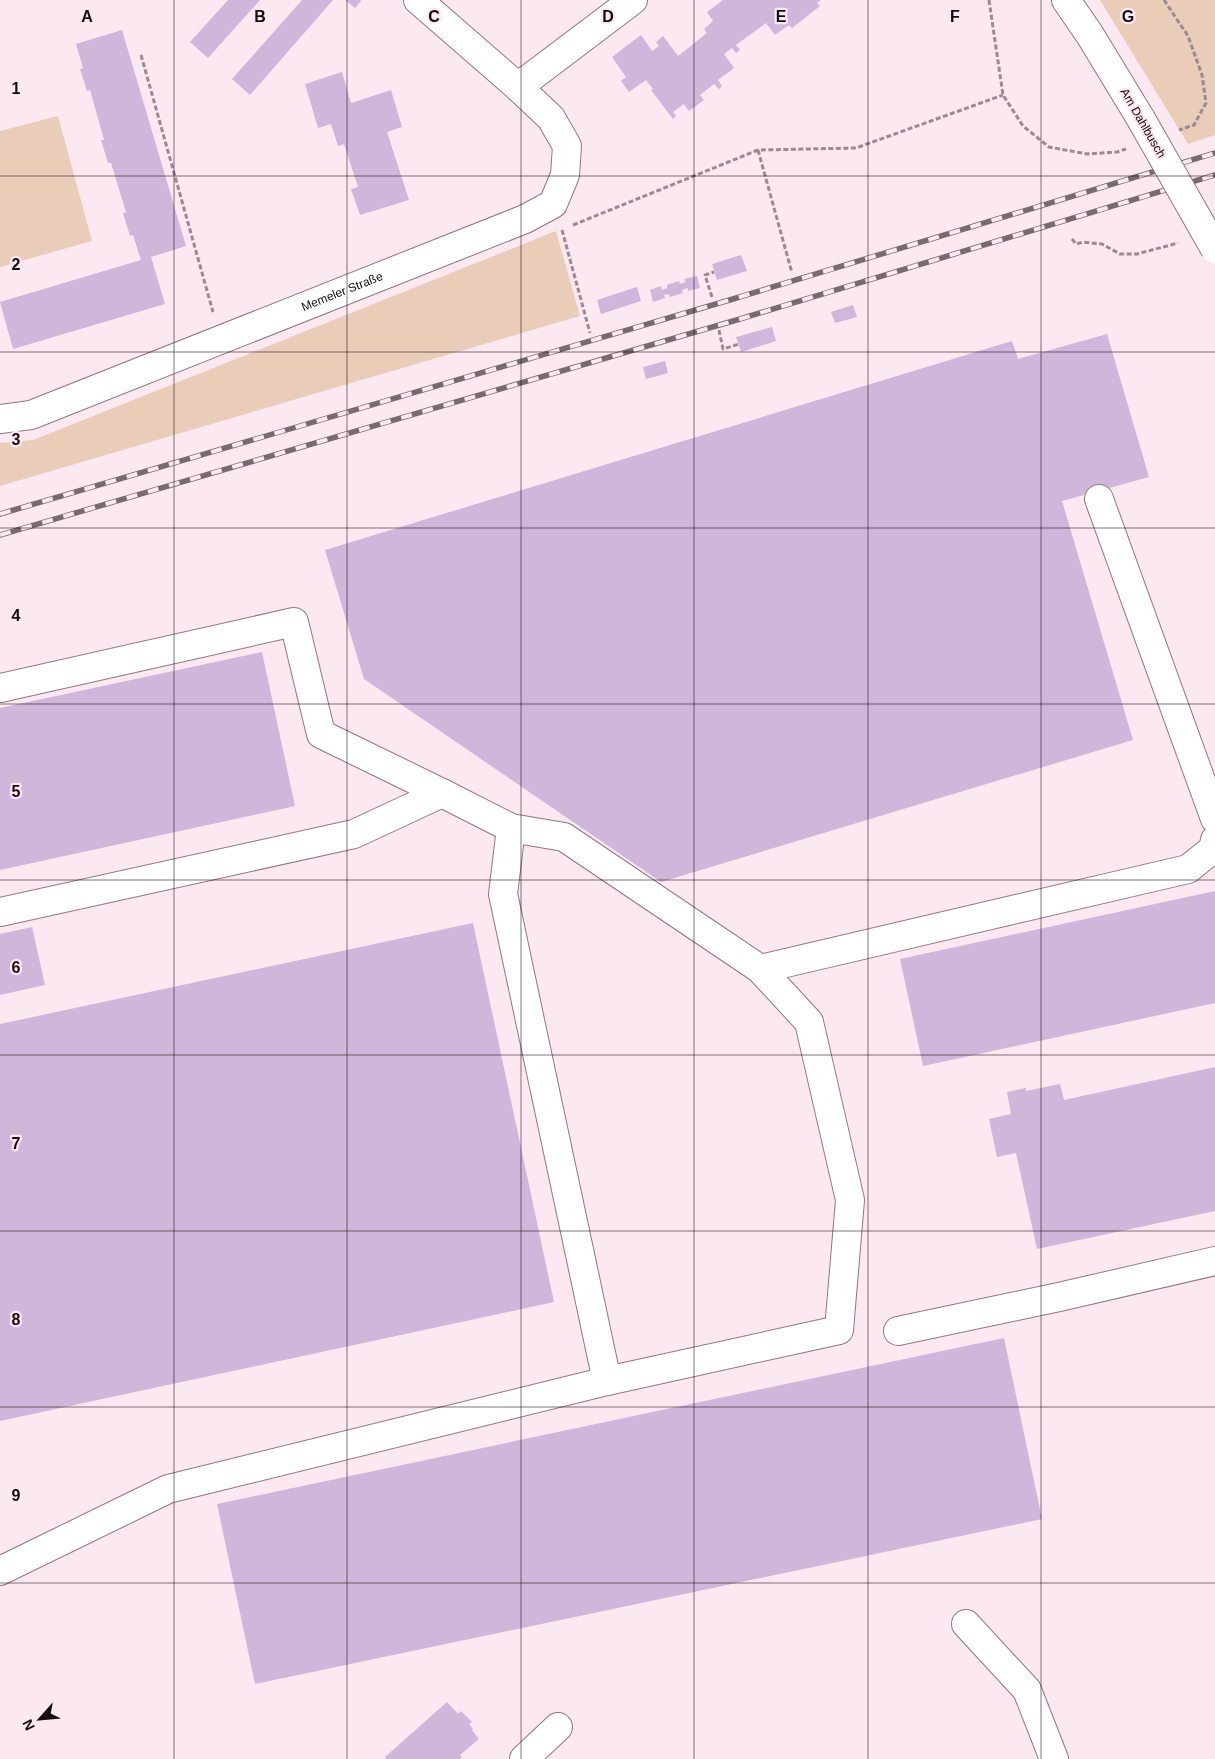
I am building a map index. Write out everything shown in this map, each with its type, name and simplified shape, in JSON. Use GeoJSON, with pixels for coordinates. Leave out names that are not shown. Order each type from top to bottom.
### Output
{"type":"FeatureCollection","features":[{"type":"Feature","properties":{"kind":"street"},"geometry":{"type":"LineString","coordinates":[[418,0],[551,118],[567,146],[565,175],[553,204]]}},
{"type":"Feature","properties":{"kind":"street"},"geometry":{"type":"LineString","coordinates":[[518,87],[633,0]]}},
{"type":"Feature","properties":{"kind":"street","name":"Am Dahlbusch"},"geometry":{"type":"LineString","coordinates":[[1066,0],[1090,34],[1141,119],[1215,249]]}},
{"type":"Feature","properties":{"kind":"street","name":"Memeler Straße"},"geometry":{"type":"LineString","coordinates":[[0,419],[31,415],[525,219],[553,204]]}},
{"type":"Feature","properties":{"kind":"street"},"geometry":{"type":"LineString","coordinates":[[1099,499],[1215,819]]}},
{"type":"Feature","properties":{"kind":"street"},"geometry":{"type":"LineString","coordinates":[[0,688],[294,622],[322,734],[511,828],[564,837],[760,969],[809,1022],[850,1200],[839,1330],[607,1381],[168,1489],[0,1571]]}},
{"type":"Feature","properties":{"kind":"street"},"geometry":{"type":"LineString","coordinates":[[0,912],[354,834],[442,793]]}},
{"type":"Feature","properties":{"kind":"street"},"geometry":{"type":"LineString","coordinates":[[511,828],[503,894],[607,1381]]}},
{"type":"Feature","properties":{"kind":"street"},"geometry":{"type":"LineString","coordinates":[[760,969],[1188,869],[1213,849],[1215,840]]}},
{"type":"Feature","properties":{"kind":"street"},"geometry":{"type":"LineString","coordinates":[[898,1331],[1215,1261]]}},
{"type":"Feature","properties":{"kind":"street"},"geometry":{"type":"LineString","coordinates":[[966,1624],[1027,1690],[1054,1759]]}},
{"type":"Feature","properties":{"kind":"street"},"geometry":{"type":"LineString","coordinates":[[524,1759],[558,1727]]}},
{"type":"Feature","properties":{"kind":"path"},"geometry":{"type":"LineString","coordinates":[[142,55],[221,339]]}},
{"type":"Feature","properties":{"kind":"path"},"geometry":{"type":"LineString","coordinates":[[562,230],[758,150],[856,148],[1003,95]]}},
{"type":"Feature","properties":{"kind":"path"},"geometry":{"type":"LineString","coordinates":[[758,150],[792,273]]}},
{"type":"Feature","properties":{"kind":"path"},"geometry":{"type":"LineString","coordinates":[[553,204],[590,333]]}},
{"type":"Feature","properties":{"kind":"path"},"geometry":{"type":"LineString","coordinates":[[1072,239],[1076,244],[1083,242],[1102,244],[1120,254],[1137,254],[1180,242]]}},
{"type":"Feature","properties":{"kind":"path"},"geometry":{"type":"LineString","coordinates":[[712,297],[705,275],[714,272]]}},
{"type":"Feature","properties":{"kind":"path"},"geometry":{"type":"LineString","coordinates":[[719,330],[723,349],[739,344]]}},
{"type":"Feature","properties":{"kind":"shaded area"},"geometry":{"type":"Polygon","coordinates":[[[1100,0],[1215,0],[1215,135],[1188,144],[1100,0]]]}},
{"type":"Feature","properties":{"kind":"shaded area"},"geometry":{"type":"Polygon","coordinates":[[[58,116],[92,241],[0,267],[0,131],[58,116]]]}},
{"type":"Feature","properties":{"kind":"shaded area"},"geometry":{"type":"Polygon","coordinates":[[[556,231],[580,316],[0,486],[0,443],[33,440],[556,231]]]}},
{"type":"Feature","properties":{"kind":"building"},"geometry":{"type":"Polygon","coordinates":[[[228,0],[260,0],[208,58],[190,42],[228,0]]]}},
{"type":"Feature","properties":{"kind":"building"},"geometry":{"type":"Polygon","coordinates":[[[302,0],[333,0],[250,95],[232,79],[302,0]]]}},
{"type":"Feature","properties":{"kind":"building"},"geometry":{"type":"Polygon","coordinates":[[[345,0],[360,0],[361,1],[355,8],[345,0]]]}},
{"type":"Feature","properties":{"kind":"building"},"geometry":{"type":"Polygon","coordinates":[[[723,0],[821,0],[817,3],[820,6],[792,28],[789,25],[775,35],[766,23],[736,45],[740,50],[736,53],[732,48],[724,54],[734,68],[718,80],[722,86],[719,89],[714,84],[700,95],[704,100],[689,111],[684,104],[673,112],[676,116],[673,119],[651,90],[653,89],[646,80],[629,92],[621,81],[626,77],[612,57],[641,35],[652,51],[659,46],[656,42],[663,36],[678,56],[707,33],[704,29],[713,21],[707,12],[723,0]]]}},
{"type":"Feature","properties":{"kind":"building"},"geometry":{"type":"Polygon","coordinates":[[[122,30],[186,246],[151,257],[165,304],[13,349],[0,302],[141,260],[133,235],[130,236],[123,213],[126,212],[111,163],[108,163],[101,140],[104,140],[90,90],[87,91],[80,69],[83,68],[76,44],[122,30]]]}},
{"type":"Feature","properties":{"kind":"building"},"geometry":{"type":"Polygon","coordinates":[[[342,72],[351,103],[391,90],[402,127],[387,132],[409,200],[360,215],[351,189],[358,187],[344,144],[338,146],[331,124],[318,128],[305,84],[342,72]]]}},
{"type":"Feature","properties":{"kind":"building"},"geometry":{"type":"Polygon","coordinates":[[[741,255],[747,271],[717,280],[712,264],[741,255]]]}},
{"type":"Feature","properties":{"kind":"building"},"geometry":{"type":"Polygon","coordinates":[[[697,276],[700,288],[688,291],[688,288],[682,290],[683,293],[670,297],[669,294],[664,295],[665,298],[653,302],[650,290],[661,286],[662,290],[667,288],[667,285],[679,281],[680,284],[686,282],[684,279],[697,276]]]}},
{"type":"Feature","properties":{"kind":"building"},"geometry":{"type":"Polygon","coordinates":[[[637,287],[641,301],[601,314],[597,300],[637,287]]]}},
{"type":"Feature","properties":{"kind":"building"},"geometry":{"type":"Polygon","coordinates":[[[853,305],[857,317],[835,323],[831,312],[853,305]]]}},
{"type":"Feature","properties":{"kind":"building"},"geometry":{"type":"Polygon","coordinates":[[[772,327],[776,341],[741,352],[736,337],[772,327]]]}},
{"type":"Feature","properties":{"kind":"building"},"geometry":{"type":"Polygon","coordinates":[[[1107,334],[1149,477],[1062,501],[1133,740],[661,882],[364,679],[325,550],[1012,341],[1018,359],[1107,334]]]}},
{"type":"Feature","properties":{"kind":"building"},"geometry":{"type":"Polygon","coordinates":[[[665,361],[668,373],[646,379],[643,367],[665,361]]]}},
{"type":"Feature","properties":{"kind":"building"},"geometry":{"type":"Polygon","coordinates":[[[262,652],[295,806],[0,870],[0,708],[262,652]]]}},
{"type":"Feature","properties":{"kind":"building"},"geometry":{"type":"Polygon","coordinates":[[[1215,891],[1215,1003],[923,1066],[900,959],[1215,891]]]}},
{"type":"Feature","properties":{"kind":"building"},"geometry":{"type":"Polygon","coordinates":[[[473,923],[554,1302],[0,1421],[0,1024],[473,923]]]}},
{"type":"Feature","properties":{"kind":"building"},"geometry":{"type":"Polygon","coordinates":[[[32,927],[45,985],[0,995],[0,934],[32,927]]]}},
{"type":"Feature","properties":{"kind":"building"},"geometry":{"type":"Polygon","coordinates":[[[1215,1067],[1215,1211],[1037,1249],[1016,1153],[997,1157],[989,1119],[1011,1114],[1007,1092],[1026,1088],[1026,1091],[1060,1084],[1064,1100],[1215,1067]]]}},
{"type":"Feature","properties":{"kind":"building"},"geometry":{"type":"Polygon","coordinates":[[[1004,1338],[1042,1519],[255,1684],[217,1504],[1004,1338]]]}},
{"type":"Feature","properties":{"kind":"building"},"geometry":{"type":"Polygon","coordinates":[[[447,1702],[458,1714],[461,1711],[472,1722],[469,1724],[479,1739],[460,1755],[462,1757],[460,1759],[386,1759],[385,1757],[447,1702]]]}},
{"type":"Feature","properties":{"kind":"railway"},"geometry":{"type":"LineString","coordinates":[[0,514],[733,299],[1215,153]]}},
{"type":"Feature","properties":{"kind":"railway"},"geometry":{"type":"LineString","coordinates":[[0,535],[740,319],[1215,175]]}}]}
